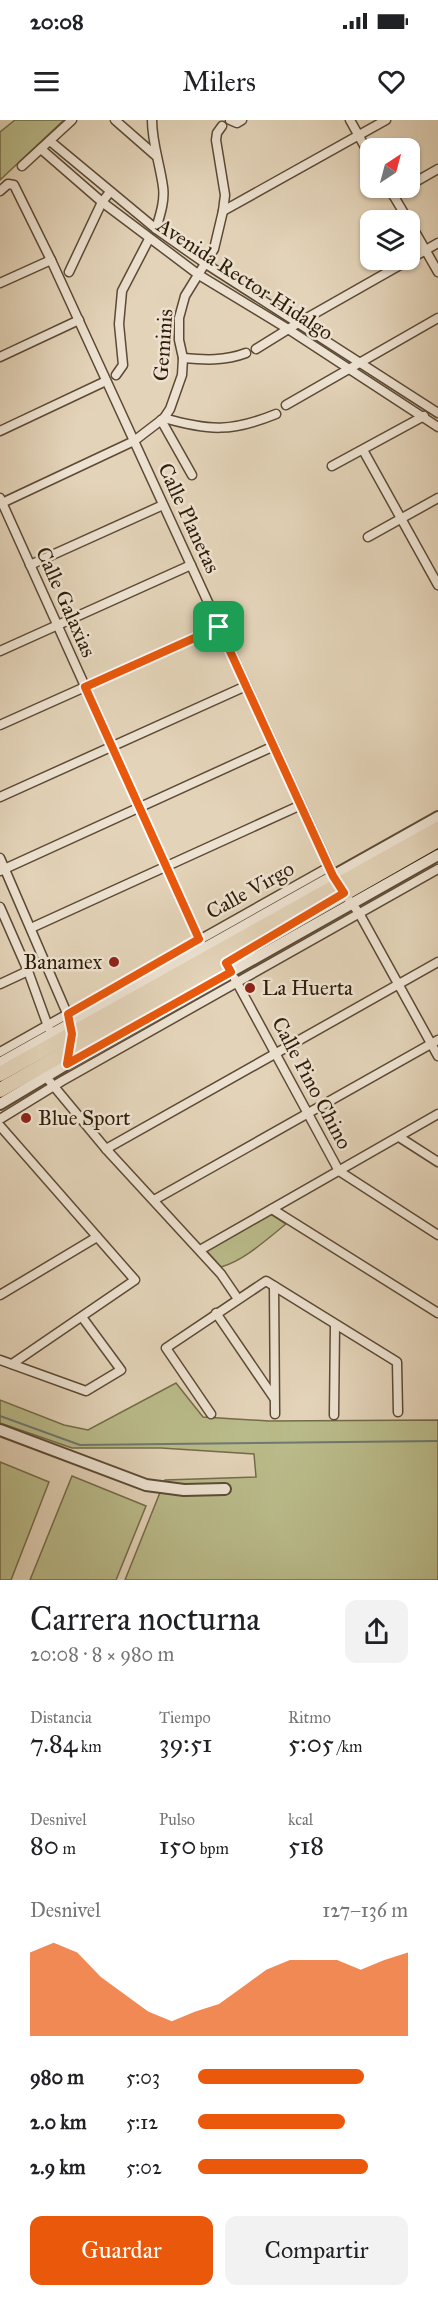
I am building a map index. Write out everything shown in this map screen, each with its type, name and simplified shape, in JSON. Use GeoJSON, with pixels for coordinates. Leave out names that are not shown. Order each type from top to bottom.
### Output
{"type":"FeatureCollection","features":[{"type":"Feature","properties":{"kind":"main road"},"geometry":{"type":"LineString","coordinates":[[0,1090],[37,1067],[59,1048],[229,967],[438,829]]}},
{"type":"Feature","properties":{"kind":"main road"},"geometry":{"type":"LineString","coordinates":[[59,1048],[70,1024],[203,949],[343,890],[438,840]]}},
{"type":"Feature","properties":{"kind":"main road"},"geometry":{"type":"LineString","coordinates":[[0,1074],[37,1067]]}},
{"type":"Feature","properties":{"kind":"street"},"geometry":{"type":"LineString","coordinates":[[22,166],[72,120]]}},
{"type":"Feature","properties":{"kind":"street"},"geometry":{"type":"LineString","coordinates":[[115,120],[155,156]]}},
{"type":"Feature","properties":{"kind":"street"},"geometry":{"type":"LineString","coordinates":[[152,120],[155,156],[163,188],[162,207],[156,230]]}},
{"type":"Feature","properties":{"kind":"street"},"geometry":{"type":"LineString","coordinates":[[350,120],[361,138]]}},
{"type":"Feature","properties":{"kind":"street"},"geometry":{"type":"LineString","coordinates":[[223,211],[386,120]]}},
{"type":"Feature","properties":{"kind":"street","name":"Geminis"},"geometry":{"type":"LineString","coordinates":[[1,504],[134,441],[162,419],[177,393],[182,375],[183,358],[178,340],[179,318],[185,296],[214,249],[223,211],[225,195],[216,140],[217,133],[222,126]]}},
{"type":"Feature","properties":{"kind":"street","name":"Avenida Rector Hidalgo"},"geometry":{"type":"LineString","coordinates":[[50,141],[156,230],[437,411]]}},
{"type":"Feature","properties":{"kind":"street","name":"Avenida Rector Hidalgo"},"geometry":{"type":"LineString","coordinates":[[42,149],[102,202],[149,239],[199,274],[438,427]]}},
{"type":"Feature","properties":{"kind":"street"},"geometry":{"type":"LineString","coordinates":[[420,179],[438,169]]}},
{"type":"Feature","properties":{"kind":"street","name":"Calle Planetas"},"geometry":{"type":"LineString","coordinates":[[0,191],[8,183],[14,185],[79,320],[301,805],[343,890],[435,1042],[438,1056]]}},
{"type":"Feature","properties":{"kind":"street"},"geometry":{"type":"LineString","coordinates":[[69,272],[102,202],[110,192]]}},
{"type":"Feature","properties":{"kind":"street"},"geometry":{"type":"LineString","coordinates":[[116,375],[123,365],[119,324],[122,291],[149,239]]}},
{"type":"Feature","properties":{"kind":"street"},"geometry":{"type":"LineString","coordinates":[[420,240],[438,272]]}},
{"type":"Feature","properties":{"kind":"street"},"geometry":{"type":"LineString","coordinates":[[420,253],[438,243]]}},
{"type":"Feature","properties":{"kind":"street"},"geometry":{"type":"LineString","coordinates":[[0,284],[51,260]]}},
{"type":"Feature","properties":{"kind":"street"},"geometry":{"type":"LineString","coordinates":[[256,349],[390,270]]}},
{"type":"Feature","properties":{"kind":"street"},"geometry":{"type":"LineString","coordinates":[[286,405],[438,318]]}},
{"type":"Feature","properties":{"kind":"street"},"geometry":{"type":"LineString","coordinates":[[0,357],[79,320]]}},
{"type":"Feature","properties":{"kind":"street"},"geometry":{"type":"LineString","coordinates":[[183,358],[232,359],[246,353]]}},
{"type":"Feature","properties":{"kind":"street"},"geometry":{"type":"LineString","coordinates":[[0,431],[106,381]]}},
{"type":"Feature","properties":{"kind":"street"},"geometry":{"type":"LineString","coordinates":[[332,466],[437,411]]}},
{"type":"Feature","properties":{"kind":"street"},"geometry":{"type":"LineString","coordinates":[[162,419],[226,429],[252,424],[276,414]]}},
{"type":"Feature","properties":{"kind":"street"},"geometry":{"type":"LineString","coordinates":[[162,419],[192,475]]}},
{"type":"Feature","properties":{"kind":"street"},"geometry":{"type":"LineString","coordinates":[[363,450],[438,585]]}},
{"type":"Feature","properties":{"kind":"street"},"geometry":{"type":"LineString","coordinates":[[368,537],[438,498]]}},
{"type":"Feature","properties":{"kind":"street","name":"Calle Galaxias"},"geometry":{"type":"LineString","coordinates":[[1,504],[203,949]]}},
{"type":"Feature","properties":{"kind":"street"},"geometry":{"type":"LineString","coordinates":[[30,565],[163,505]]}},
{"type":"Feature","properties":{"kind":"street"},"geometry":{"type":"LineString","coordinates":[[0,651],[191,566]]}},
{"type":"Feature","properties":{"kind":"street"},"geometry":{"type":"LineString","coordinates":[[0,725],[219,627]]}},
{"type":"Feature","properties":{"kind":"street"},"geometry":{"type":"LineString","coordinates":[[0,797],[246,686]]}},
{"type":"Feature","properties":{"kind":"street"},"geometry":{"type":"LineString","coordinates":[[2,870],[274,746]]}},
{"type":"Feature","properties":{"kind":"street"},"geometry":{"type":"LineString","coordinates":[[31,928],[301,805]]}},
{"type":"Feature","properties":{"kind":"street"},"geometry":{"type":"LineString","coordinates":[[0,1119],[54,1086],[238,983],[343,890],[438,817]]}},
{"type":"Feature","properties":{"kind":"street"},"geometry":{"type":"LineString","coordinates":[[343,890],[438,855]]}},
{"type":"Feature","properties":{"kind":"street"},"geometry":{"type":"LineString","coordinates":[[0,858],[2,870],[31,928],[70,1024]]}},
{"type":"Feature","properties":{"kind":"street"},"geometry":{"type":"LineString","coordinates":[[343,890],[438,869]]}},
{"type":"Feature","properties":{"kind":"street","name":"Calle Virgo"},"geometry":{"type":"LineString","coordinates":[[0,1052],[59,1048],[70,1024],[203,949],[343,890]]}},
{"type":"Feature","properties":{"kind":"street"},"geometry":{"type":"LineString","coordinates":[[0,907],[59,1048],[0,1063]]}},
{"type":"Feature","properties":{"kind":"street"},"geometry":{"type":"LineString","coordinates":[[106,1149],[438,962]]}},
{"type":"Feature","properties":{"kind":"street","name":"Calle Pino Chino"},"geometry":{"type":"LineString","coordinates":[[229,967],[339,1171],[438,1235]]}},
{"type":"Feature","properties":{"kind":"street"},"geometry":{"type":"LineString","coordinates":[[0,984],[28,971]]}},
{"type":"Feature","properties":{"kind":"street"},"geometry":{"type":"LineString","coordinates":[[154,1200],[435,1042]]}},
{"type":"Feature","properties":{"kind":"street"},"geometry":{"type":"LineString","coordinates":[[0,1104],[37,1067],[106,1149],[221,1274],[238,1299]]}},
{"type":"Feature","properties":{"kind":"street"},"geometry":{"type":"LineString","coordinates":[[200,1250],[438,1114]]}},
{"type":"Feature","properties":{"kind":"street"},"geometry":{"type":"LineString","coordinates":[[0,1126],[135,1280],[12,1364]]}},
{"type":"Feature","properties":{"kind":"street"},"geometry":{"type":"LineString","coordinates":[[399,1137],[438,1162]]}},
{"type":"Feature","properties":{"kind":"street"},"geometry":{"type":"LineString","coordinates":[[272,1209],[438,1313]]}},
{"type":"Feature","properties":{"kind":"street"},"geometry":{"type":"LineString","coordinates":[[0,1294],[97,1237]]}},
{"type":"Feature","properties":{"kind":"street"},"geometry":{"type":"LineString","coordinates":[[211,1414],[166,1348],[266,1281],[396,1362],[398,1412]]}},
{"type":"Feature","properties":{"kind":"street"},"geometry":{"type":"LineString","coordinates":[[274,1286],[275,1414]]}},
{"type":"Feature","properties":{"kind":"street"},"geometry":{"type":"LineString","coordinates":[[216,1313],[274,1399]]}},
{"type":"Feature","properties":{"kind":"street"},"geometry":{"type":"LineString","coordinates":[[0,1360],[86,1391],[121,1370],[82,1317]]}},
{"type":"Feature","properties":{"kind":"street"},"geometry":{"type":"LineString","coordinates":[[334,1415],[335,1325]]}},
{"type":"Feature","properties":{"kind":"street"},"geometry":{"type":"LineString","coordinates":[[0,1430],[146,1485],[184,1490],[225,1489]]}},
{"type":"Feature","properties":{"kind":"green space"},"geometry":{"type":"Polygon","coordinates":[[[15,120],[64,120],[0,180],[0,132],[15,120]]]}},
{"type":"Feature","properties":{"kind":"green space"},"geometry":{"type":"Polygon","coordinates":[[[269,1213],[286,1224],[239,1259],[221,1267],[205,1249],[269,1213]]]}},
{"type":"Feature","properties":{"kind":"green space"},"geometry":{"type":"Polygon","coordinates":[[[176,1383],[203,1417],[269,1421],[438,1420],[438,1580],[125,1580],[165,1480],[256,1477],[254,1454],[161,1448],[72,1448],[0,1423],[0,1400],[64,1425],[88,1430],[176,1383]]]}},
{"type":"Feature","properties":{"kind":"green space"},"geometry":{"type":"Polygon","coordinates":[[[0,1462],[49,1482],[11,1580],[0,1580],[0,1462]]]}},
{"type":"Feature","properties":{"kind":"green space"},"geometry":{"type":"Polygon","coordinates":[[[72,1476],[146,1506],[116,1580],[30,1580],[72,1476]]]}},
{"type":"Feature","properties":{"kind":"waterway"},"geometry":{"type":"LineString","coordinates":[[0,1416],[80,1445],[438,1441]]}},
{"type":"Feature","properties":{"kind":"place","name":"Banamex"},"geometry":{"type":"Point","coordinates":[114,962]}},
{"type":"Feature","properties":{"kind":"place","name":"La Huerta"},"geometry":{"type":"Point","coordinates":[250,988]}},
{"type":"Feature","properties":{"kind":"place","name":"Blue Sport"},"geometry":{"type":"Point","coordinates":[26,1118]}},
{"type":"Feature","properties":{"kind":"route"},"geometry":{"type":"LineString","coordinates":[[219,627],[333,876],[344,893],[226,963],[231,972],[67,1064],[72,1034],[68,1014],[199,939],[85,687],[219,627]]}}]}
